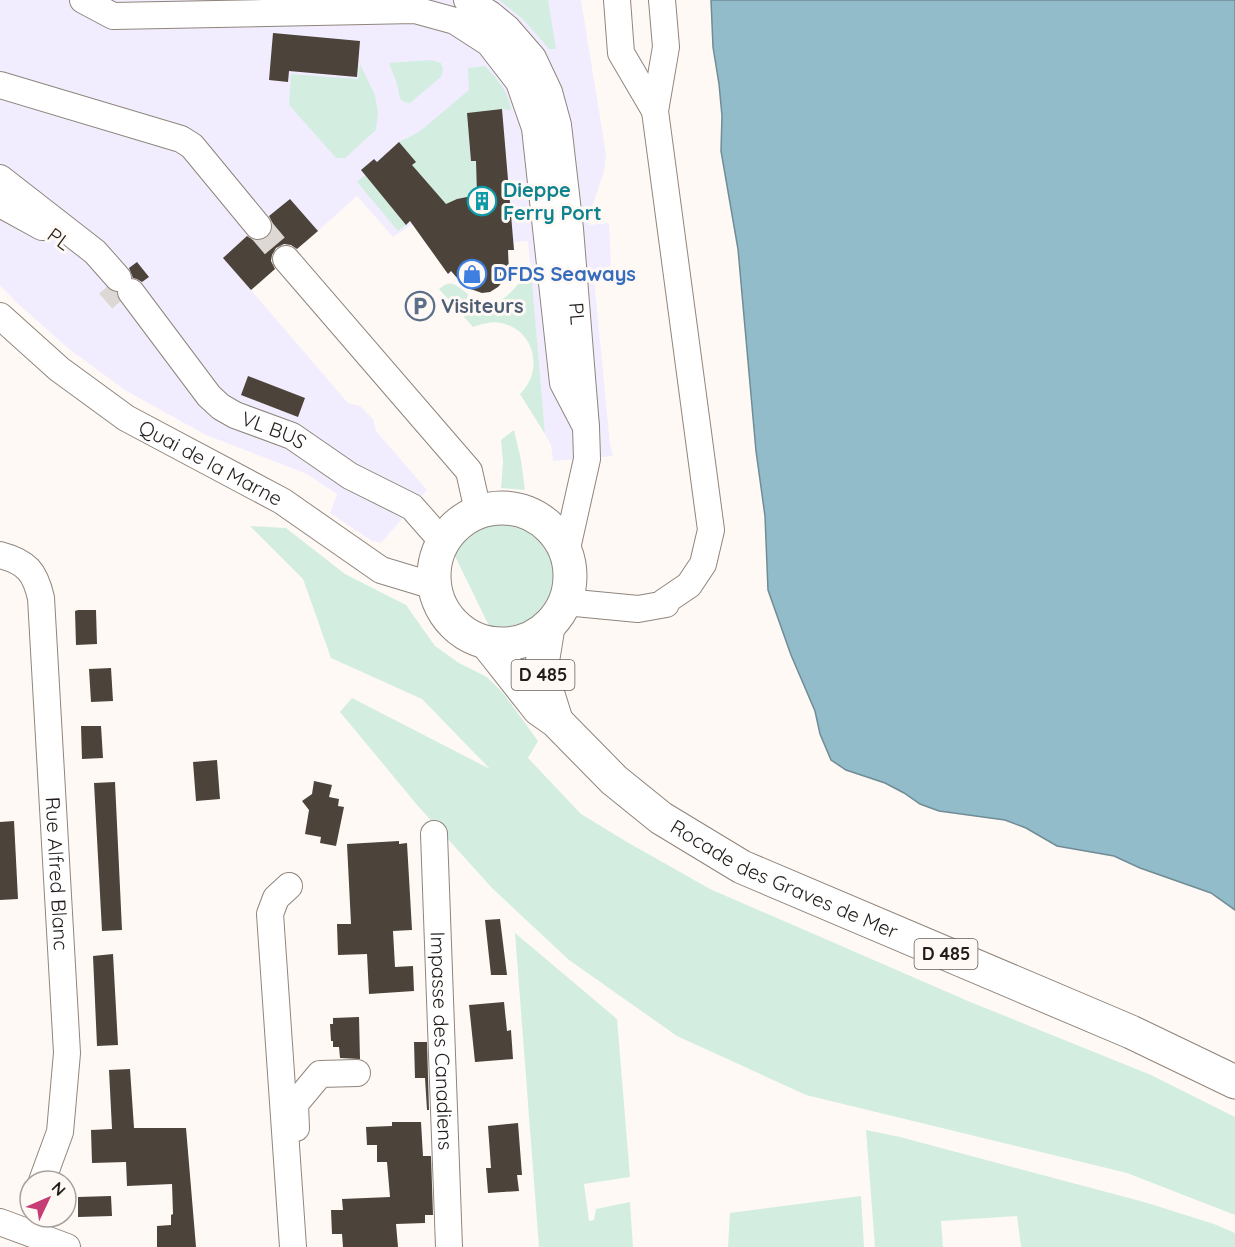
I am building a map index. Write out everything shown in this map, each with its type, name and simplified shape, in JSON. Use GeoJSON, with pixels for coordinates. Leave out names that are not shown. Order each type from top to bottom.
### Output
{"type":"FeatureCollection","features":[{"type":"Feature","properties":{"kind":"main road"},"geometry":{"type":"LineString","coordinates":[[496,507],[514,508],[531,513],[546,523],[558,536],[566,553],[570,569],[570,586],[557,615],[535,636],[520,642],[504,645],[488,643],[468,636],[452,623],[440,606],[434,586],[434,563],[442,541],[464,518],[478,511],[496,507]]}},
{"type":"Feature","properties":{"kind":"main road","name":"D 485"},"geometry":{"type":"LineString","coordinates":[[556,721],[544,682],[542,664],[557,615]]}},
{"type":"Feature","properties":{"kind":"main road","name":"Rocade des Graves de Mer"},"geometry":{"type":"LineString","coordinates":[[488,643],[539,709],[556,721],[614,780],[661,818],[742,867],[1131,1032],[1235,1082]]}},
{"type":"Feature","properties":{"kind":"street"},"geometry":{"type":"LineString","coordinates":[[83,0],[113,16],[415,10],[455,21],[489,43],[519,82],[536,128],[563,383],[586,427]]}},
{"type":"Feature","properties":{"kind":"street","name":"PL"},"geometry":{"type":"LineString","coordinates":[[467,0],[507,28],[533,58],[549,92],[558,125],[570,229],[587,459],[566,553]]}},
{"type":"Feature","properties":{"kind":"street"},"geometry":{"type":"LineString","coordinates":[[617,0],[621,53],[655,111]]}},
{"type":"Feature","properties":{"kind":"street"},"geometry":{"type":"LineString","coordinates":[[557,615],[638,609],[666,604],[664,602],[689,585],[703,564],[711,530],[655,111],[666,47],[662,0]]}},
{"type":"Feature","properties":{"kind":"street"},"geometry":{"type":"LineString","coordinates":[[0,85],[181,139],[192,146],[258,226]]}},
{"type":"Feature","properties":{"kind":"street","name":"VL BUS"},"geometry":{"type":"LineString","coordinates":[[0,178],[94,252],[120,289],[208,396],[220,407],[235,415],[292,436],[350,476],[412,507],[442,541]]}},
{"type":"Feature","properties":{"kind":"street","name":"PL"},"geometry":{"type":"LineString","coordinates":[[0,204],[61,237],[120,289]]}},
{"type":"Feature","properties":{"kind":"street"},"geometry":{"type":"LineString","coordinates":[[286,259],[470,471],[478,511]]}},
{"type":"Feature","properties":{"kind":"street","name":"Quai de la Marne"},"geometry":{"type":"LineString","coordinates":[[0,316],[59,369],[126,418],[282,501],[381,570],[434,586]]}},
{"type":"Feature","properties":{"kind":"street","name":"Rue Alfred Blanc"},"geometry":{"type":"LineString","coordinates":[[0,555],[28,567],[37,582],[41,598],[67,1053],[60,1132],[46,1169]]}},
{"type":"Feature","properties":{"kind":"street","name":"Impasse des Canadiens"},"geometry":{"type":"LineString","coordinates":[[434,834],[449,1247]]}},
{"type":"Feature","properties":{"kind":"street"},"geometry":{"type":"LineString","coordinates":[[290,886],[276,898],[270,914],[292,1247]]}},
{"type":"Feature","properties":{"kind":"street"},"geometry":{"type":"LineString","coordinates":[[308,1247],[307,1232],[298,1199],[295,1104],[320,1074],[357,1073]]}},
{"type":"Feature","properties":{"kind":"street"},"geometry":{"type":"LineString","coordinates":[[17,1222],[67,1247]]}},
{"type":"Feature","properties":{"kind":"shaded area"},"geometry":{"type":"Polygon","coordinates":[[[0,0],[581,0],[606,154],[604,172],[590,212],[589,225],[609,223],[611,265],[594,279],[613,456],[553,461],[551,445],[545,434],[528,241],[514,242],[514,250],[503,251],[509,272],[498,287],[490,292],[482,293],[465,287],[456,268],[448,274],[439,262],[446,257],[433,244],[428,247],[421,237],[424,236],[413,224],[393,237],[357,196],[318,231],[304,216],[238,275],[348,403],[360,406],[373,419],[376,431],[427,490],[381,543],[372,541],[330,513],[337,494],[307,474],[206,435],[125,390],[69,349],[0,285],[0,0]]]}},
{"type":"Feature","properties":{"kind":"green space"},"geometry":{"type":"Polygon","coordinates":[[[499,0],[548,0],[556,49],[549,49],[524,20],[499,0]]]}},
{"type":"Feature","properties":{"kind":"green space"},"geometry":{"type":"Polygon","coordinates":[[[431,60],[441,63],[443,69],[441,77],[410,103],[404,102],[400,99],[389,63],[431,60]]]}},
{"type":"Feature","properties":{"kind":"green space"},"geometry":{"type":"Polygon","coordinates":[[[360,64],[375,95],[378,113],[376,130],[345,158],[336,158],[289,105],[291,74],[358,79],[360,64]]]}},
{"type":"Feature","properties":{"kind":"green space"},"geometry":{"type":"Polygon","coordinates":[[[485,66],[505,92],[511,110],[467,113],[471,161],[476,161],[477,195],[457,199],[440,209],[412,166],[415,162],[399,142],[419,132],[469,90],[468,68],[485,66]]]}},
{"type":"Feature","properties":{"kind":"green space"},"geometry":{"type":"Polygon","coordinates":[[[365,175],[406,225],[398,231],[357,182],[365,175]]]}},
{"type":"Feature","properties":{"kind":"green space"},"geometry":{"type":"Polygon","coordinates":[[[532,282],[545,434],[520,394],[532,374],[534,363],[528,342],[513,327],[501,323],[473,327],[439,289],[447,284],[454,284],[468,294],[466,301],[469,304],[484,305],[502,299],[518,284],[532,282]]]}},
{"type":"Feature","properties":{"kind":"green space"},"geometry":{"type":"Polygon","coordinates":[[[514,430],[525,490],[501,488],[503,462],[501,440],[514,430]]]}},
{"type":"Feature","properties":{"kind":"green space"},"geometry":{"type":"Polygon","coordinates":[[[493,518],[521,521],[542,533],[550,544],[558,570],[553,598],[536,620],[520,628],[492,632],[451,548],[469,529],[493,518]]]}},
{"type":"Feature","properties":{"kind":"green space"},"geometry":{"type":"Polygon","coordinates":[[[250,526],[286,528],[345,574],[406,605],[435,646],[459,663],[487,677],[503,693],[538,741],[528,758],[581,814],[627,842],[710,889],[968,1001],[1151,1075],[1235,1117],[1235,1215],[1127,1173],[806,1095],[677,1036],[569,960],[492,888],[418,806],[340,712],[352,698],[490,769],[422,699],[331,658],[303,579],[250,526]]]}},
{"type":"Feature","properties":{"kind":"green space"},"geometry":{"type":"Polygon","coordinates":[[[515,933],[617,1019],[630,1177],[584,1184],[589,1221],[594,1220],[596,1209],[630,1202],[633,1247],[539,1247],[515,933]]]}},
{"type":"Feature","properties":{"kind":"green space"},"geometry":{"type":"Polygon","coordinates":[[[866,1130],[1144,1202],[1214,1224],[1235,1233],[1235,1247],[1021,1247],[1017,1216],[941,1221],[943,1247],[875,1247],[866,1130]]]}},
{"type":"Feature","properties":{"kind":"green space"},"geometry":{"type":"Polygon","coordinates":[[[861,1196],[864,1247],[728,1247],[730,1213],[861,1196]]]}},
{"type":"Feature","properties":{"kind":"water"},"geometry":{"type":"Polygon","coordinates":[[[711,0],[1235,0],[1235,910],[1211,893],[1140,868],[1114,856],[1057,846],[1026,828],[1005,820],[939,811],[920,804],[885,783],[846,770],[831,760],[820,734],[815,711],[791,655],[768,590],[765,516],[756,451],[738,249],[721,151],[722,116],[713,47],[711,0]]]}},
{"type":"Feature","properties":{"kind":"building"},"geometry":{"type":"Polygon","coordinates":[[[273,33],[360,41],[357,77],[289,71],[288,82],[269,80],[273,33]]]}},
{"type":"Feature","properties":{"kind":"building","name":"Dieppe Ferry Port"},"geometry":{"type":"Polygon","coordinates":[[[502,109],[514,250],[508,250],[509,272],[505,279],[490,292],[482,293],[465,287],[451,271],[448,274],[410,221],[406,225],[361,170],[374,159],[377,162],[399,142],[416,162],[412,165],[446,204],[477,195],[476,161],[471,161],[467,113],[502,109]]]}},
{"type":"Feature","properties":{"kind":"building"},"geometry":{"type":"Polygon","coordinates":[[[290,199],[318,231],[297,249],[284,244],[276,248],[271,261],[275,269],[251,290],[223,258],[247,236],[260,241],[268,237],[273,224],[269,216],[290,199]]]}},
{"type":"Feature","properties":{"kind":"building"},"geometry":{"type":"Polygon","coordinates":[[[137,262],[149,277],[142,282],[133,278],[129,268],[137,262]]]}},
{"type":"Feature","properties":{"kind":"building"},"geometry":{"type":"Polygon","coordinates":[[[248,376],[305,398],[298,417],[241,395],[248,376]]]}},
{"type":"Feature","properties":{"kind":"building"},"geometry":{"type":"Polygon","coordinates":[[[96,610],[97,644],[76,645],[75,611],[96,610]]]}},
{"type":"Feature","properties":{"kind":"building"},"geometry":{"type":"Polygon","coordinates":[[[111,668],[113,701],[91,702],[89,669],[111,668]]]}},
{"type":"Feature","properties":{"kind":"building"},"geometry":{"type":"Polygon","coordinates":[[[81,726],[101,726],[103,758],[82,759],[81,726]]]}},
{"type":"Feature","properties":{"kind":"building"},"geometry":{"type":"Polygon","coordinates":[[[217,760],[220,799],[196,801],[193,762],[217,760]]]}},
{"type":"Feature","properties":{"kind":"building"},"geometry":{"type":"Polygon","coordinates":[[[314,781],[332,785],[329,797],[339,799],[338,806],[344,807],[336,846],[320,843],[321,837],[305,834],[309,810],[302,801],[312,794],[314,781]]]}},
{"type":"Feature","properties":{"kind":"building"},"geometry":{"type":"Polygon","coordinates":[[[115,782],[122,930],[102,931],[94,783],[115,782]]]}},
{"type":"Feature","properties":{"kind":"building"},"geometry":{"type":"Polygon","coordinates":[[[14,821],[18,899],[0,900],[0,822],[14,821]]]}},
{"type":"Feature","properties":{"kind":"building"},"geometry":{"type":"Polygon","coordinates":[[[399,841],[399,844],[407,843],[412,930],[393,931],[395,967],[413,966],[414,991],[369,994],[367,954],[338,955],[337,924],[351,924],[347,844],[399,841]]]}},
{"type":"Feature","properties":{"kind":"building"},"geometry":{"type":"Polygon","coordinates":[[[500,919],[507,975],[491,975],[485,920],[500,919]]]}},
{"type":"Feature","properties":{"kind":"building"},"geometry":{"type":"Polygon","coordinates":[[[113,954],[118,1045],[97,1046],[93,956],[113,954]]]}},
{"type":"Feature","properties":{"kind":"building"},"geometry":{"type":"Polygon","coordinates":[[[504,1002],[507,1031],[511,1030],[513,1059],[475,1062],[469,1005],[504,1002]]]}},
{"type":"Feature","properties":{"kind":"building"},"geometry":{"type":"Polygon","coordinates":[[[359,1017],[360,1059],[340,1058],[339,1047],[333,1047],[333,1041],[331,1041],[330,1024],[333,1024],[333,1018],[359,1017]]]}},
{"type":"Feature","properties":{"kind":"building"},"geometry":{"type":"Polygon","coordinates":[[[414,1042],[427,1042],[429,1110],[427,1110],[425,1078],[415,1078],[414,1042]]]}},
{"type":"Feature","properties":{"kind":"building"},"geometry":{"type":"Polygon","coordinates":[[[130,1069],[134,1128],[186,1128],[196,1247],[157,1247],[157,1226],[171,1225],[172,1184],[127,1186],[126,1162],[92,1163],[91,1130],[112,1129],[109,1070],[130,1069]]]}},
{"type":"Feature","properties":{"kind":"building"},"geometry":{"type":"Polygon","coordinates":[[[392,1122],[421,1122],[423,1156],[431,1156],[433,1215],[425,1215],[425,1223],[396,1224],[398,1247],[343,1247],[342,1234],[332,1234],[331,1210],[343,1210],[342,1199],[390,1197],[387,1162],[377,1162],[377,1145],[367,1145],[366,1127],[392,1126],[392,1122]]]}},
{"type":"Feature","properties":{"kind":"building"},"geometry":{"type":"Polygon","coordinates":[[[518,1123],[522,1175],[517,1175],[519,1191],[488,1193],[486,1168],[491,1168],[488,1126],[518,1123]]]}},
{"type":"Feature","properties":{"kind":"building"},"geometry":{"type":"Polygon","coordinates":[[[111,1196],[112,1216],[78,1217],[78,1197],[111,1196]]]}},
{"type":"Feature","properties":{"kind":"tunnel"},"geometry":{"type":"LineString","coordinates":[[258,226],[286,259]]}},
{"type":"Feature","properties":{"kind":"tunnel"},"geometry":{"type":"LineString","coordinates":[[109,285],[122,300]]}},
{"type":"Feature","properties":{"kind":"place","name":"Dieppe Ferry Port"},"geometry":{"type":"Point","coordinates":[482,201]}},
{"type":"Feature","properties":{"kind":"place","name":"DFDS Seaways"},"geometry":{"type":"Point","coordinates":[472,274]}},
{"type":"Feature","properties":{"kind":"place","name":"Visiteurs"},"geometry":{"type":"Point","coordinates":[420,306]}}]}
